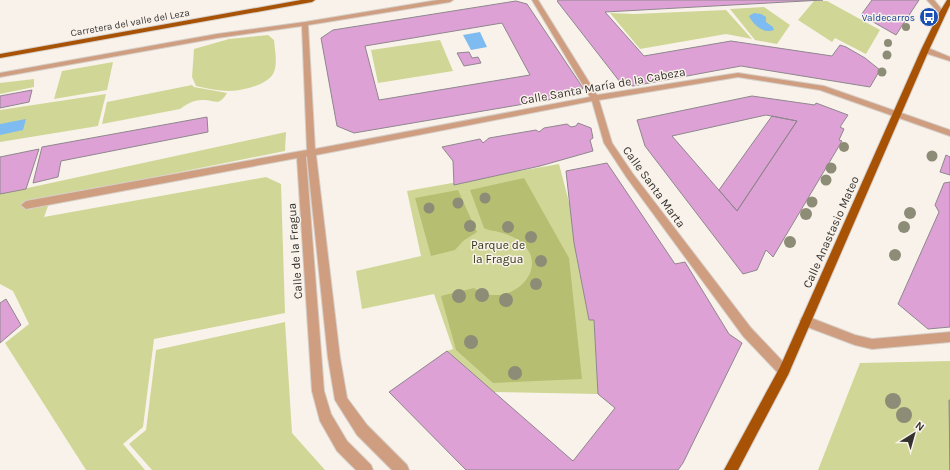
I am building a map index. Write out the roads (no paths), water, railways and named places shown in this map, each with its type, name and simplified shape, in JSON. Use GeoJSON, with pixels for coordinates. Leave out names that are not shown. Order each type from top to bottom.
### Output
{"type":"FeatureCollection","features":[{"type":"Feature","properties":{"kind":"main road","name":"Carretera del valle del Leza"},"geometry":{"type":"LineString","coordinates":[[0,56],[312,0]]}},
{"type":"Feature","properties":{"kind":"main road","name":"Calle Anastasio Mateo"},"geometry":{"type":"LineString","coordinates":[[731,470],[784,371],[925,50],[949,0]]}},
{"type":"Feature","properties":{"kind":"street"},"geometry":{"type":"LineString","coordinates":[[0,75],[217,36],[305,24],[450,0]]}},
{"type":"Feature","properties":{"kind":"street","name":"Calle Santa Marta"},"geometry":{"type":"LineString","coordinates":[[535,0],[595,98],[608,143],[630,176],[747,332],[784,371]]}},
{"type":"Feature","properties":{"kind":"street"},"geometry":{"type":"LineString","coordinates":[[930,0],[942,13]]}},
{"type":"Feature","properties":{"kind":"street","name":"Calle de la Fragua"},"geometry":{"type":"LineString","coordinates":[[305,24],[306,154],[318,391],[325,416],[342,446],[366,470]]}},
{"type":"Feature","properties":{"kind":"street"},"geometry":{"type":"LineString","coordinates":[[925,50],[950,59]]}},
{"type":"Feature","properties":{"kind":"street","name":"Calle Santa María de la Cabeza"},"geometry":{"type":"LineString","coordinates":[[26,205],[306,154],[595,98],[738,75],[821,88],[950,133]]}},
{"type":"Feature","properties":{"kind":"street"},"geometry":{"type":"LineString","coordinates":[[306,154],[341,400],[362,430],[402,470]]}},
{"type":"Feature","properties":{"kind":"street"},"geometry":{"type":"LineString","coordinates":[[806,320],[855,340],[872,344],[950,337]]}},
{"type":"Feature","properties":{"kind":"water"},"geometry":{"type":"Polygon","coordinates":[[[754,13],[761,14],[766,17],[766,22],[773,27],[774,30],[763,30],[753,23],[749,16],[754,13]]]}},
{"type":"Feature","properties":{"kind":"water"},"geometry":{"type":"Polygon","coordinates":[[[480,32],[487,47],[471,50],[463,35],[480,32]]]}},
{"type":"Feature","properties":{"kind":"water"},"geometry":{"type":"Polygon","coordinates":[[[26,119],[23,130],[0,135],[0,124],[26,119]]]}},
{"type":"Feature","properties":{"kind":"place","name":"Valdecarros"},"geometry":{"type":"Point","coordinates":[929,17]}},
{"type":"Feature","properties":{"kind":"park label","name":"Parque de la Fragua"},"geometry":{"type":"Point","coordinates":[498,252]}}]}
